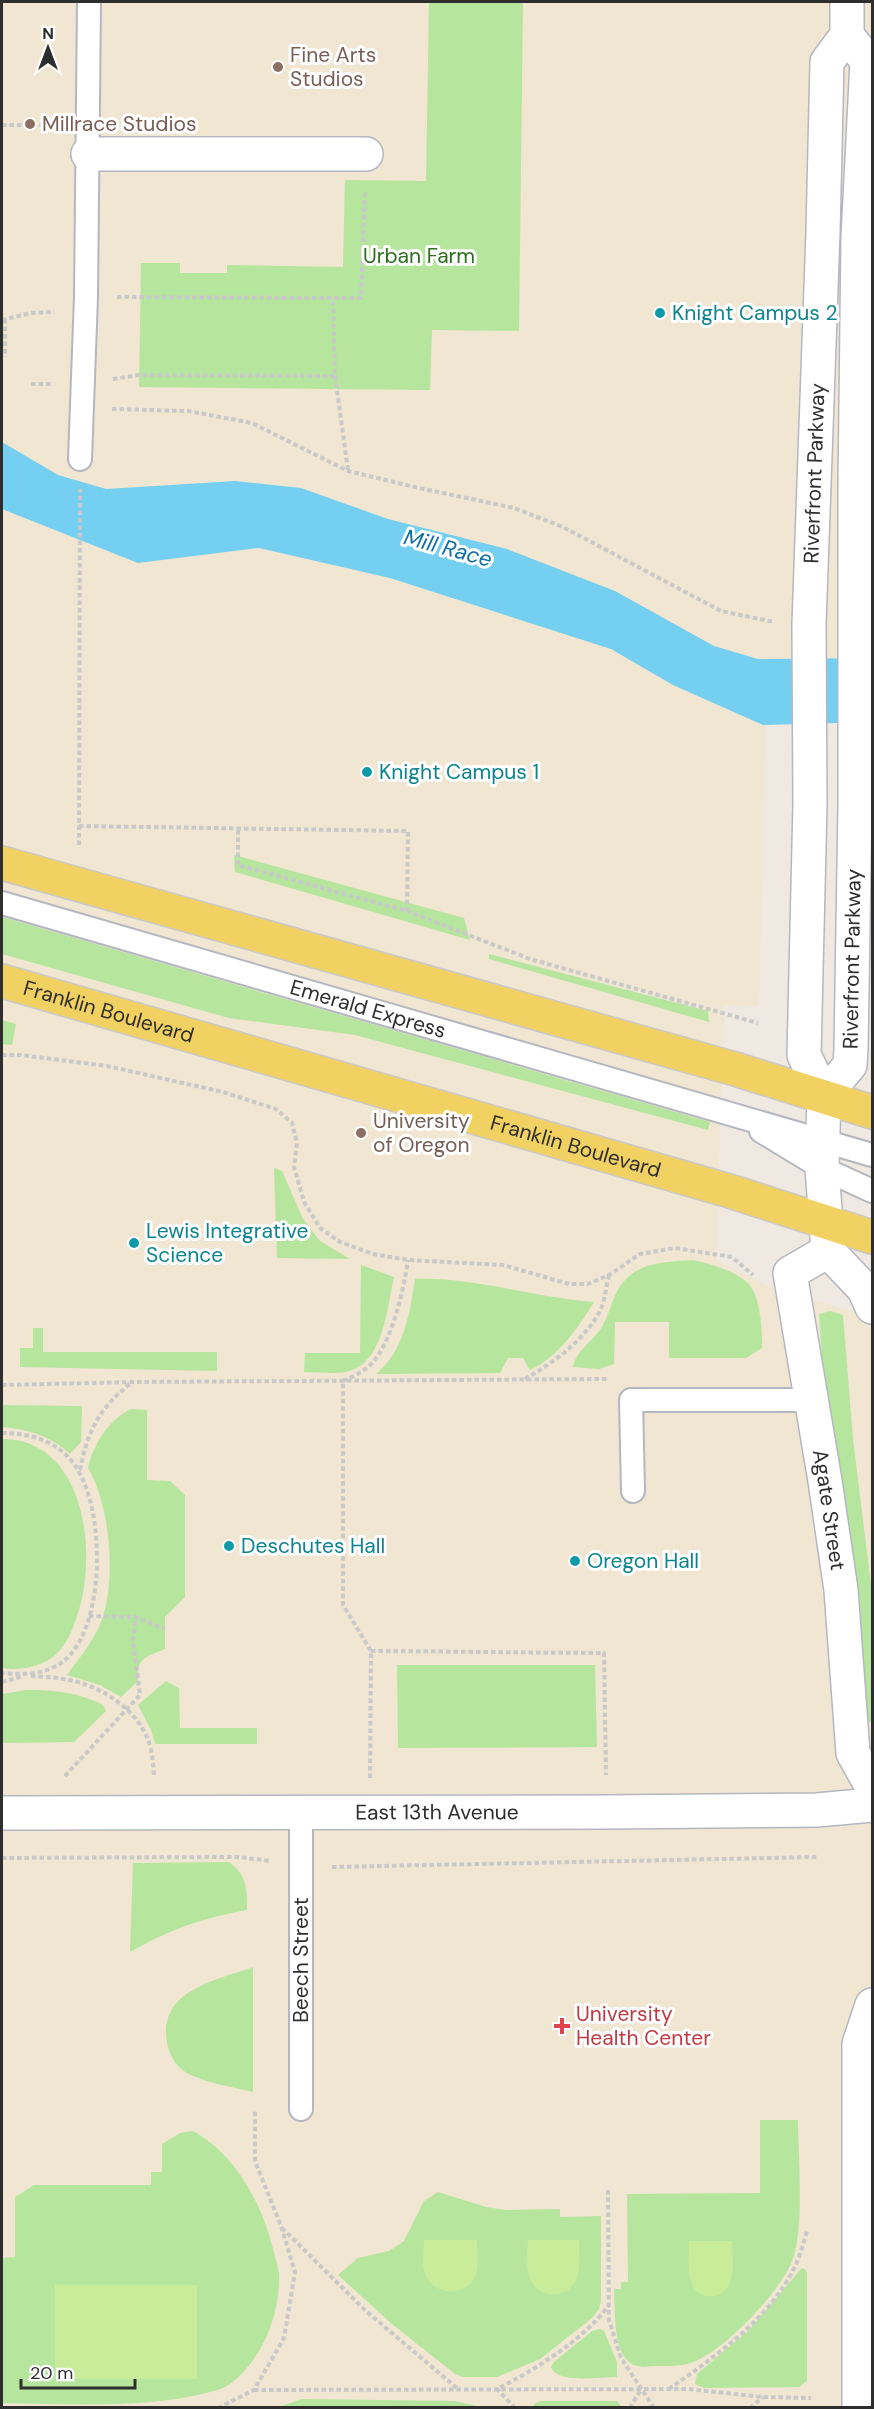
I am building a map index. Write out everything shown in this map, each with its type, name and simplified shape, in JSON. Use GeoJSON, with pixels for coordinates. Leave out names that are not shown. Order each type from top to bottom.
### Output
{"type":"FeatureCollection","features":[{"type":"Feature","properties":{"kind":"main road"},"geometry":{"type":"LineString","coordinates":[[2,863],[824,1096],[873,1112]]}},
{"type":"Feature","properties":{"kind":"main road","name":"Franklin Boulevard"},"geometry":{"type":"LineString","coordinates":[[2,981],[733,1192],[827,1236],[873,1237]]}},
{"type":"Feature","properties":{"kind":"street"},"geometry":{"type":"LineString","coordinates":[[847,2],[847,35]]}},
{"type":"Feature","properties":{"kind":"street","name":"Riverfront Parkway"},"geometry":{"type":"LineString","coordinates":[[847,35],[867,61],[858,238],[856,721],[850,1065],[824,1096],[804,1055],[810,815],[808,646],[823,232],[826,62],[847,35]]}},
{"type":"Feature","properties":{"kind":"street"},"geometry":{"type":"LineString","coordinates":[[87,140],[366,154]]}},
{"type":"Feature","properties":{"kind":"street"},"geometry":{"type":"LineString","coordinates":[[824,1096],[822,1154],[827,1236],[864,1289],[873,1307]]}},
{"type":"Feature","properties":{"kind":"street","name":"Agate Street"},"geometry":{"type":"LineString","coordinates":[[827,1236],[790,1274],[841,1590],[853,1753],[873,1787]]}},
{"type":"Feature","properties":{"kind":"street","name":"East 13th Avenue"},"geometry":{"type":"LineString","coordinates":[[17,1813],[607,1812],[817,1810],[873,1805]]}},
{"type":"Feature","properties":{"kind":"street"},"geometry":{"type":"LineString","coordinates":[[859,2408],[859,2044],[873,2005]]}},
{"type":"Feature","properties":{"kind":"lane"},"geometry":{"type":"LineString","coordinates":[[80,459],[86,304],[89,2]]}},
{"type":"Feature","properties":{"kind":"lane","name":"Emerald Express"},"geometry":{"type":"LineString","coordinates":[[2,903],[734,1115],[822,1154],[873,1191]]}},
{"type":"Feature","properties":{"kind":"lane","name":"Emerald Express"},"geometry":{"type":"LineString","coordinates":[[822,1154],[873,1155]]}},
{"type":"Feature","properties":{"kind":"lane"},"geometry":{"type":"LineString","coordinates":[[633,1491],[631,1400],[811,1400]]}},
{"type":"Feature","properties":{"kind":"lane","name":"Beech Street"},"geometry":{"type":"LineString","coordinates":[[301,1812],[301,2109]]}},
{"type":"Feature","properties":{"kind":"path"},"geometry":{"type":"LineString","coordinates":[[2,125],[87,140]]}},
{"type":"Feature","properties":{"kind":"path"},"geometry":{"type":"LineString","coordinates":[[5,357],[3,320],[31,313],[86,304],[362,298],[366,154]]}},
{"type":"Feature","properties":{"kind":"path"},"geometry":{"type":"LineString","coordinates":[[333,299],[335,376],[348,471]]}},
{"type":"Feature","properties":{"kind":"path"},"geometry":{"type":"LineString","coordinates":[[82,384],[139,375],[335,376]]}},
{"type":"Feature","properties":{"kind":"path"},"geometry":{"type":"LineString","coordinates":[[82,408],[188,411],[252,423],[348,471],[514,508],[563,527],[721,611],[762,621],[777,622]]}},
{"type":"Feature","properties":{"kind":"path"},"geometry":{"type":"LineString","coordinates":[[79,845],[80,459]]}},
{"type":"Feature","properties":{"kind":"path"},"geometry":{"type":"LineString","coordinates":[[79,826],[408,831],[407,911]]}},
{"type":"Feature","properties":{"kind":"path"},"geometry":{"type":"LineString","coordinates":[[238,830],[238,865],[407,911],[519,956],[758,1023]]}},
{"type":"Feature","properties":{"kind":"path"},"geometry":{"type":"LineString","coordinates":[[2,1055],[21,1055],[107,1066],[223,1092],[276,1109],[291,1123],[297,1143],[294,1167],[304,1202],[320,1227],[340,1242],[373,1254],[408,1260],[503,1265],[570,1284],[588,1284],[609,1275],[640,1254],[675,1248],[732,1257],[752,1272],[757,1282]]}},
{"type":"Feature","properties":{"kind":"path"},"geometry":{"type":"LineString","coordinates":[[343,1381],[368,1367],[378,1355],[393,1323],[404,1286],[408,1260]]}},
{"type":"Feature","properties":{"kind":"path"},"geometry":{"type":"LineString","coordinates":[[523,1380],[551,1364],[588,1330],[601,1309],[609,1275]]}},
{"type":"Feature","properties":{"kind":"path"},"geometry":{"type":"LineString","coordinates":[[2,1385],[610,1379]]}},
{"type":"Feature","properties":{"kind":"path"},"geometry":{"type":"LineString","coordinates":[[343,1381],[343,1605],[371,1651],[370,1779],[374,1812]]}},
{"type":"Feature","properties":{"kind":"path"},"geometry":{"type":"LineString","coordinates":[[79,1471],[83,1452],[97,1418],[109,1401],[132,1382]]}},
{"type":"Feature","properties":{"kind":"path"},"geometry":{"type":"LineString","coordinates":[[2,1433],[19,1433],[54,1445],[79,1471],[95,1530],[97,1563],[89,1616],[80,1641],[69,1656],[48,1670],[2,1682]]}},
{"type":"Feature","properties":{"kind":"path"},"geometry":{"type":"LineString","coordinates":[[89,1616],[136,1617],[165,1629]]}},
{"type":"Feature","properties":{"kind":"path"},"geometry":{"type":"LineString","coordinates":[[17,1813],[140,1695],[133,1640],[136,1617]]}},
{"type":"Feature","properties":{"kind":"path"},"geometry":{"type":"LineString","coordinates":[[371,1651],[604,1653],[607,1812]]}},
{"type":"Feature","properties":{"kind":"path"},"geometry":{"type":"LineString","coordinates":[[2,1673],[70,1680],[99,1689],[126,1709],[144,1731],[153,1755],[157,1813]]}},
{"type":"Feature","properties":{"kind":"path"},"geometry":{"type":"LineString","coordinates":[[2,1858],[237,1857],[330,1867],[818,1857]]}},
{"type":"Feature","properties":{"kind":"path"},"geometry":{"type":"LineString","coordinates":[[254,2390],[284,2338],[295,2272],[281,2226],[255,2161],[255,2109]]}},
{"type":"Feature","properties":{"kind":"path"},"geometry":{"type":"LineString","coordinates":[[608,2190],[609,2320],[621,2358],[654,2408]]}},
{"type":"Feature","properties":{"kind":"path"},"geometry":{"type":"LineString","coordinates":[[281,2226],[366,2311],[458,2389]]}},
{"type":"Feature","properties":{"kind":"path"},"geometry":{"type":"LineString","coordinates":[[669,2389],[716,2355],[775,2299],[797,2262],[807,2231]]}},
{"type":"Feature","properties":{"kind":"path"},"geometry":{"type":"LineString","coordinates":[[497,2389],[544,2362],[590,2326],[609,2305]]}},
{"type":"Feature","properties":{"kind":"path"},"geometry":{"type":"LineString","coordinates":[[497,2389],[515,2408]]}},
{"type":"Feature","properties":{"kind":"path"},"geometry":{"type":"LineString","coordinates":[[630,2408],[641,2389]]}},
{"type":"Feature","properties":{"kind":"path"},"geometry":{"type":"LineString","coordinates":[[218,2408],[254,2390],[669,2389],[764,2397],[811,2398]]}},
{"type":"Feature","properties":{"kind":"path"},"geometry":{"type":"LineString","coordinates":[[750,2408],[764,2397]]}},
{"type":"Feature","properties":{"kind":"shaded area","name":"University of Oregon"},"geometry":{"type":"Polygon","coordinates":[[[2,2],[872,2],[872,693],[766,692],[759,1006],[724,1006],[716,1260],[773,1288],[872,1317],[872,2407],[2,2408],[2,2]]]}},
{"type":"Feature","properties":{"kind":"green space","name":"Urban Farm"},"geometry":{"type":"Polygon","coordinates":[[[429,2],[523,2],[519,331],[432,330],[430,390],[139,387],[141,263],[180,263],[180,273],[227,273],[227,265],[343,267],[345,180],[426,181],[429,2]]]}},
{"type":"Feature","properties":{"kind":"green space"},"geometry":{"type":"Polygon","coordinates":[[[234,855],[464,918],[470,940],[235,872],[234,855]]]}},
{"type":"Feature","properties":{"kind":"green space"},"geometry":{"type":"Polygon","coordinates":[[[2,917],[710,1122],[708,1130],[355,1035],[229,1018],[2,954],[2,917]]]}},
{"type":"Feature","properties":{"kind":"green space"},"geometry":{"type":"Polygon","coordinates":[[[489,954],[708,1011],[709,1022],[489,959],[489,954]]]}},
{"type":"Feature","properties":{"kind":"green space"},"geometry":{"type":"Polygon","coordinates":[[[2,1020],[16,1024],[12,1045],[2,1044],[2,1020]]]}},
{"type":"Feature","properties":{"kind":"green space"},"geometry":{"type":"Polygon","coordinates":[[[274,1168],[282,1171],[303,1219],[320,1241],[350,1259],[277,1258],[274,1168]]]}},
{"type":"Feature","properties":{"kind":"green space"},"geometry":{"type":"Polygon","coordinates":[[[694,1260],[732,1273],[746,1281],[751,1287],[759,1308],[762,1348],[746,1358],[669,1358],[669,1322],[615,1322],[614,1364],[599,1369],[573,1367],[580,1352],[603,1325],[616,1293],[626,1279],[652,1265],[694,1260]]]}},
{"type":"Feature","properties":{"kind":"green space"},"geometry":{"type":"Polygon","coordinates":[[[361,1265],[394,1277],[386,1318],[376,1346],[369,1358],[359,1367],[346,1372],[304,1372],[305,1353],[360,1353],[361,1265]]]}},
{"type":"Feature","properties":{"kind":"green space"},"geometry":{"type":"Polygon","coordinates":[[[415,1279],[460,1281],[594,1302],[559,1349],[530,1370],[523,1358],[508,1358],[500,1373],[376,1374],[386,1365],[404,1331],[415,1279]]]}},
{"type":"Feature","properties":{"kind":"green space"},"geometry":{"type":"Polygon","coordinates":[[[830,1311],[843,1315],[853,1439],[872,1593],[872,1722],[866,1722],[859,1603],[822,1357],[819,1314],[830,1311]]]}},
{"type":"Feature","properties":{"kind":"green space"},"geometry":{"type":"Polygon","coordinates":[[[33,1328],[43,1328],[43,1352],[217,1352],[217,1371],[20,1367],[20,1348],[33,1348],[33,1328]]]}},
{"type":"Feature","properties":{"kind":"green space"},"geometry":{"type":"Polygon","coordinates":[[[2,1405],[82,1406],[81,1442],[70,1454],[55,1442],[38,1434],[2,1427],[2,1405]]]}},
{"type":"Feature","properties":{"kind":"green space"},"geometry":{"type":"Polygon","coordinates":[[[131,1409],[147,1410],[147,1480],[170,1481],[185,1495],[185,1597],[165,1617],[165,1649],[140,1663],[138,1681],[121,1697],[100,1685],[67,1675],[98,1629],[108,1592],[110,1570],[107,1525],[96,1484],[88,1468],[90,1459],[109,1426],[131,1409]]]}},
{"type":"Feature","properties":{"kind":"green space"},"geometry":{"type":"Polygon","coordinates":[[[2,1439],[30,1444],[52,1458],[68,1478],[79,1503],[85,1531],[84,1588],[72,1631],[59,1652],[49,1660],[15,1669],[2,1668],[2,1439]]]}},
{"type":"Feature","properties":{"kind":"green space"},"geometry":{"type":"Polygon","coordinates":[[[397,1665],[595,1665],[597,1747],[398,1748],[397,1665]]]}},
{"type":"Feature","properties":{"kind":"green space"},"geometry":{"type":"Polygon","coordinates":[[[166,1681],[179,1688],[180,1728],[257,1728],[257,1744],[155,1744],[151,1730],[138,1705],[166,1681]]]}},
{"type":"Feature","properties":{"kind":"green space"},"geometry":{"type":"Polygon","coordinates":[[[26,1690],[56,1691],[75,1695],[103,1705],[106,1711],[74,1742],[2,1743],[2,1694],[26,1690]]]}},
{"type":"Feature","properties":{"kind":"green space"},"geometry":{"type":"Polygon","coordinates":[[[229,1862],[243,1877],[247,1895],[247,1910],[187,1925],[130,1952],[133,1863],[229,1862]]]}},
{"type":"Feature","properties":{"kind":"green space"},"geometry":{"type":"Polygon","coordinates":[[[253,1967],[253,2092],[214,2083],[186,2073],[175,2062],[167,2043],[167,2025],[171,2011],[180,1999],[192,1990],[253,1967]]]}},
{"type":"Feature","properties":{"kind":"green space"},"geometry":{"type":"Polygon","coordinates":[[[760,2120],[798,2120],[800,2212],[796,2247],[786,2274],[752,2317],[710,2353],[682,2365],[636,2366],[627,2360],[619,2345],[614,2306],[614,2289],[621,2289],[621,2282],[628,2282],[627,2194],[760,2193],[760,2120]]]}},
{"type":"Feature","properties":{"kind":"green space"},"geometry":{"type":"Polygon","coordinates":[[[193,2131],[223,2154],[246,2183],[269,2235],[279,2273],[278,2294],[271,2324],[258,2353],[239,2376],[227,2386],[186,2397],[107,2404],[2,2403],[2,2258],[15,2257],[15,2197],[34,2185],[151,2185],[151,2172],[162,2172],[162,2144],[180,2133],[193,2131]]]}},
{"type":"Feature","properties":{"kind":"green space"},"geometry":{"type":"Polygon","coordinates":[[[438,2192],[486,2207],[506,2210],[560,2209],[560,2217],[601,2216],[601,2301],[599,2309],[592,2318],[540,2359],[497,2377],[463,2377],[455,2374],[392,2324],[338,2275],[358,2258],[389,2251],[404,2241],[424,2201],[438,2192]]]}},
{"type":"Feature","properties":{"kind":"green space"},"geometry":{"type":"Polygon","coordinates":[[[424,2240],[477,2240],[476,2274],[467,2287],[445,2291],[431,2284],[424,2269],[424,2240]]]}},
{"type":"Feature","properties":{"kind":"green space"},"geometry":{"type":"Polygon","coordinates":[[[528,2240],[579,2240],[577,2277],[569,2289],[562,2293],[548,2294],[536,2287],[528,2271],[528,2240]]]}},
{"type":"Feature","properties":{"kind":"green space"},"geometry":{"type":"Polygon","coordinates":[[[689,2241],[732,2241],[732,2278],[728,2287],[721,2293],[713,2296],[703,2295],[692,2285],[689,2241]]]}},
{"type":"Feature","properties":{"kind":"green space"},"geometry":{"type":"Polygon","coordinates":[[[802,2268],[807,2274],[807,2381],[799,2387],[704,2388],[695,2384],[697,2374],[748,2331],[802,2268]]]}},
{"type":"Feature","properties":{"kind":"green space"},"geometry":{"type":"Polygon","coordinates":[[[55,2285],[197,2285],[197,2379],[55,2379],[55,2285]]]}},
{"type":"Feature","properties":{"kind":"green space"},"geometry":{"type":"Polygon","coordinates":[[[600,2329],[604,2331],[617,2362],[617,2377],[570,2378],[555,2372],[551,2367],[554,2362],[592,2331],[600,2329]]]}},
{"type":"Feature","properties":{"kind":"green space"},"geometry":{"type":"Polygon","coordinates":[[[302,2399],[455,2401],[482,2407],[279,2407],[302,2399]]]}},
{"type":"Feature","properties":{"kind":"green space"},"geometry":{"type":"Polygon","coordinates":[[[541,2401],[617,2401],[621,2406],[533,2407],[535,2403],[541,2401]]]}},
{"type":"Feature","properties":{"kind":"water","name":"Mill Race"},"geometry":{"type":"Polygon","coordinates":[[[2,442],[58,475],[106,489],[235,481],[301,488],[388,519],[507,549],[615,591],[714,646],[758,659],[872,658],[872,722],[763,725],[673,685],[611,649],[390,578],[259,548],[138,563],[2,509],[2,442]]]}},
{"type":"Feature","properties":{"kind":"place","name":"Fine Arts Studios"},"geometry":{"type":"Point","coordinates":[278,67]}},
{"type":"Feature","properties":{"kind":"place","name":"Millrace Studios"},"geometry":{"type":"Point","coordinates":[30,124]}},
{"type":"Feature","properties":{"kind":"place","name":"Knight Campus 2"},"geometry":{"type":"Point","coordinates":[660,313]}},
{"type":"Feature","properties":{"kind":"place","name":"Knight Campus 1"},"geometry":{"type":"Point","coordinates":[367,772]}},
{"type":"Feature","properties":{"kind":"place","name":"University of Oregon"},"geometry":{"type":"Point","coordinates":[361,1133]}},
{"type":"Feature","properties":{"kind":"place","name":"Lewis Integrative Science"},"geometry":{"type":"Point","coordinates":[134,1243]}},
{"type":"Feature","properties":{"kind":"place","name":"Deschutes Hall"},"geometry":{"type":"Point","coordinates":[229,1546]}},
{"type":"Feature","properties":{"kind":"place","name":"Oregon Hall"},"geometry":{"type":"Point","coordinates":[575,1561]}},
{"type":"Feature","properties":{"kind":"place","name":"University Health Center"},"geometry":{"type":"Point","coordinates":[562,2026]}}]}
